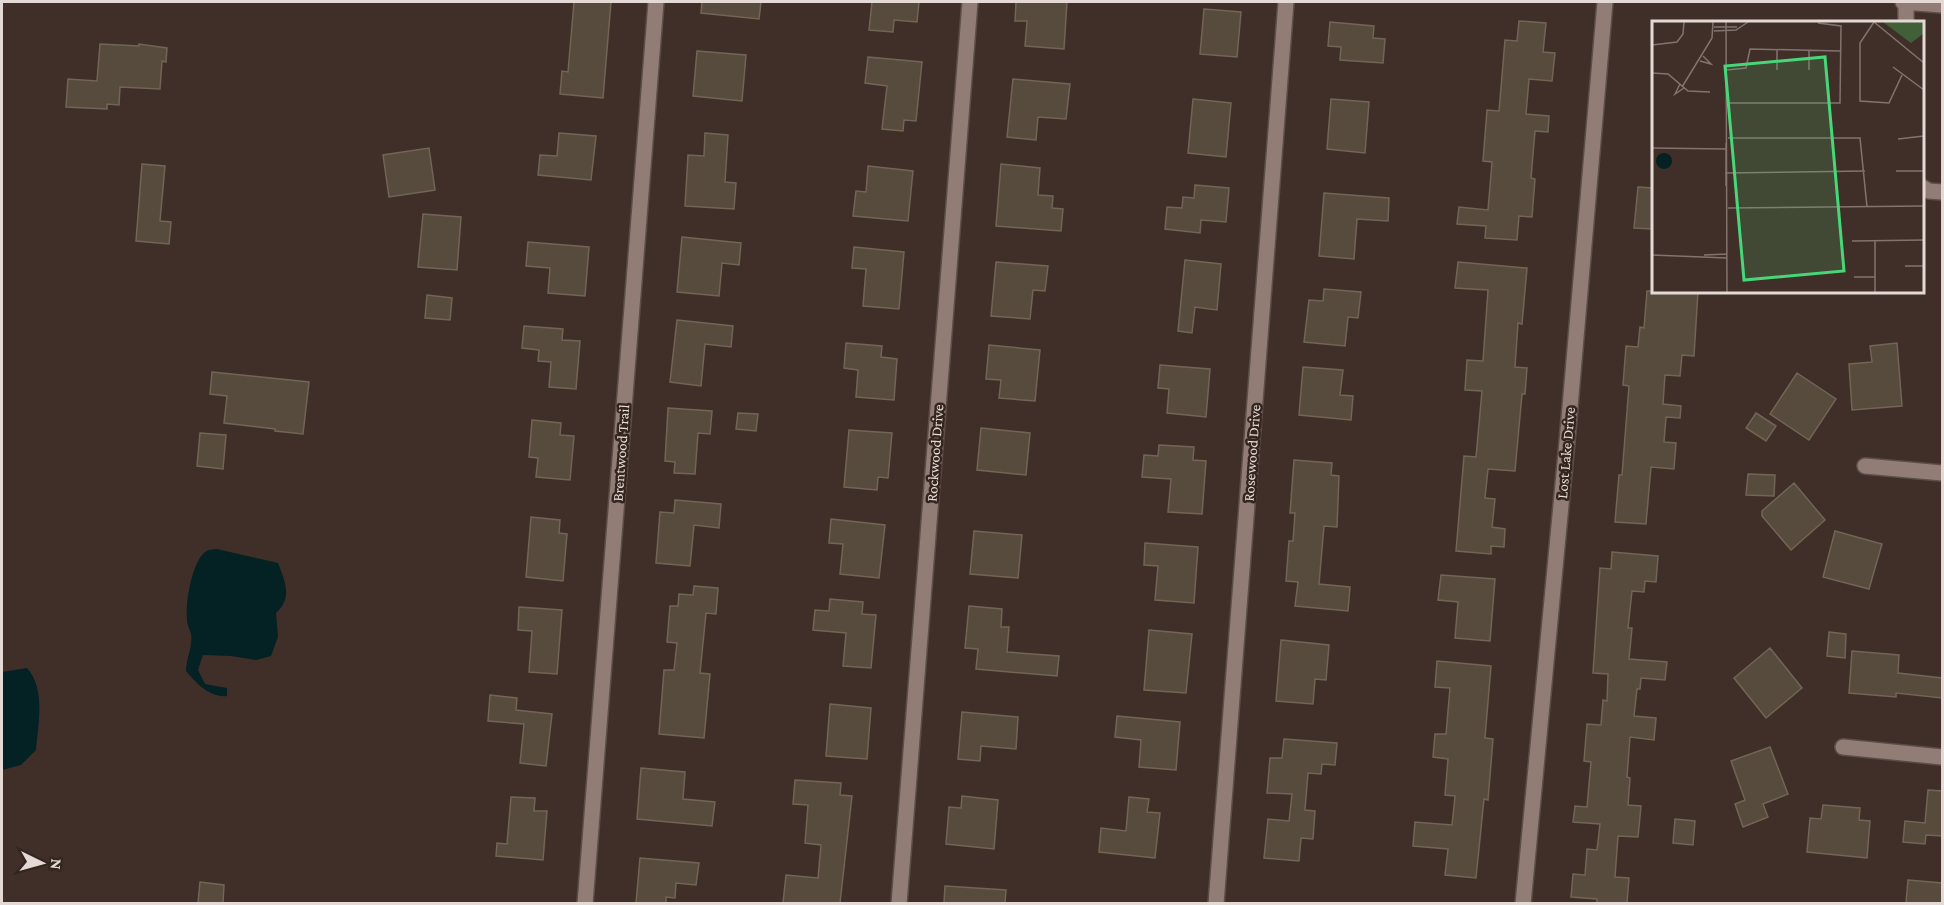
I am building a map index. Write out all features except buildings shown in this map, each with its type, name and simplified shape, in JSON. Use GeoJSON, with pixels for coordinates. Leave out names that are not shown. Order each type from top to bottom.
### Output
{"type":"FeatureCollection","features":[{"type":"Feature","properties":{"kind":"street","name":"Brentwood Trail"},"geometry":{"type":"LineString","coordinates":[[585,903],[656,2]]}},
{"type":"Feature","properties":{"kind":"street","name":"Rockwood Drive"},"geometry":{"type":"LineString","coordinates":[[899,903],[970,2]]}},
{"type":"Feature","properties":{"kind":"street","name":"Rosewood Drive"},"geometry":{"type":"LineString","coordinates":[[1216,903],[1286,2]]}},
{"type":"Feature","properties":{"kind":"street","name":"Lost Lake Drive"},"geometry":{"type":"LineString","coordinates":[[1523,903],[1565,466],[1605,2]]}},
{"type":"Feature","properties":{"kind":"street"},"geometry":{"type":"LineString","coordinates":[[1906,21],[1905,2],[1942,5]]}},
{"type":"Feature","properties":{"kind":"street"},"geometry":{"type":"LineString","coordinates":[[1923,187],[1942,192]]}},
{"type":"Feature","properties":{"kind":"street"},"geometry":{"type":"LineString","coordinates":[[1865,466],[1942,473]]}},
{"type":"Feature","properties":{"kind":"street"},"geometry":{"type":"LineString","coordinates":[[1844,747],[1942,757]]}},
{"type":"Feature","properties":{"kind":"water"},"geometry":{"type":"Polygon","coordinates":[[[217,549],[278,563],[286,589],[284,601],[276,613],[278,637],[271,656],[256,660],[203,655],[198,670],[205,684],[227,688],[227,696],[209,692],[186,671],[191,639],[187,613],[191,582],[202,555],[208,550],[217,549]]]}},
{"type":"Feature","properties":{"kind":"water"},"geometry":{"type":"Polygon","coordinates":[[[27,668],[33,676],[39,696],[36,750],[21,765],[2,770],[2,672],[27,668]]]}}]}
